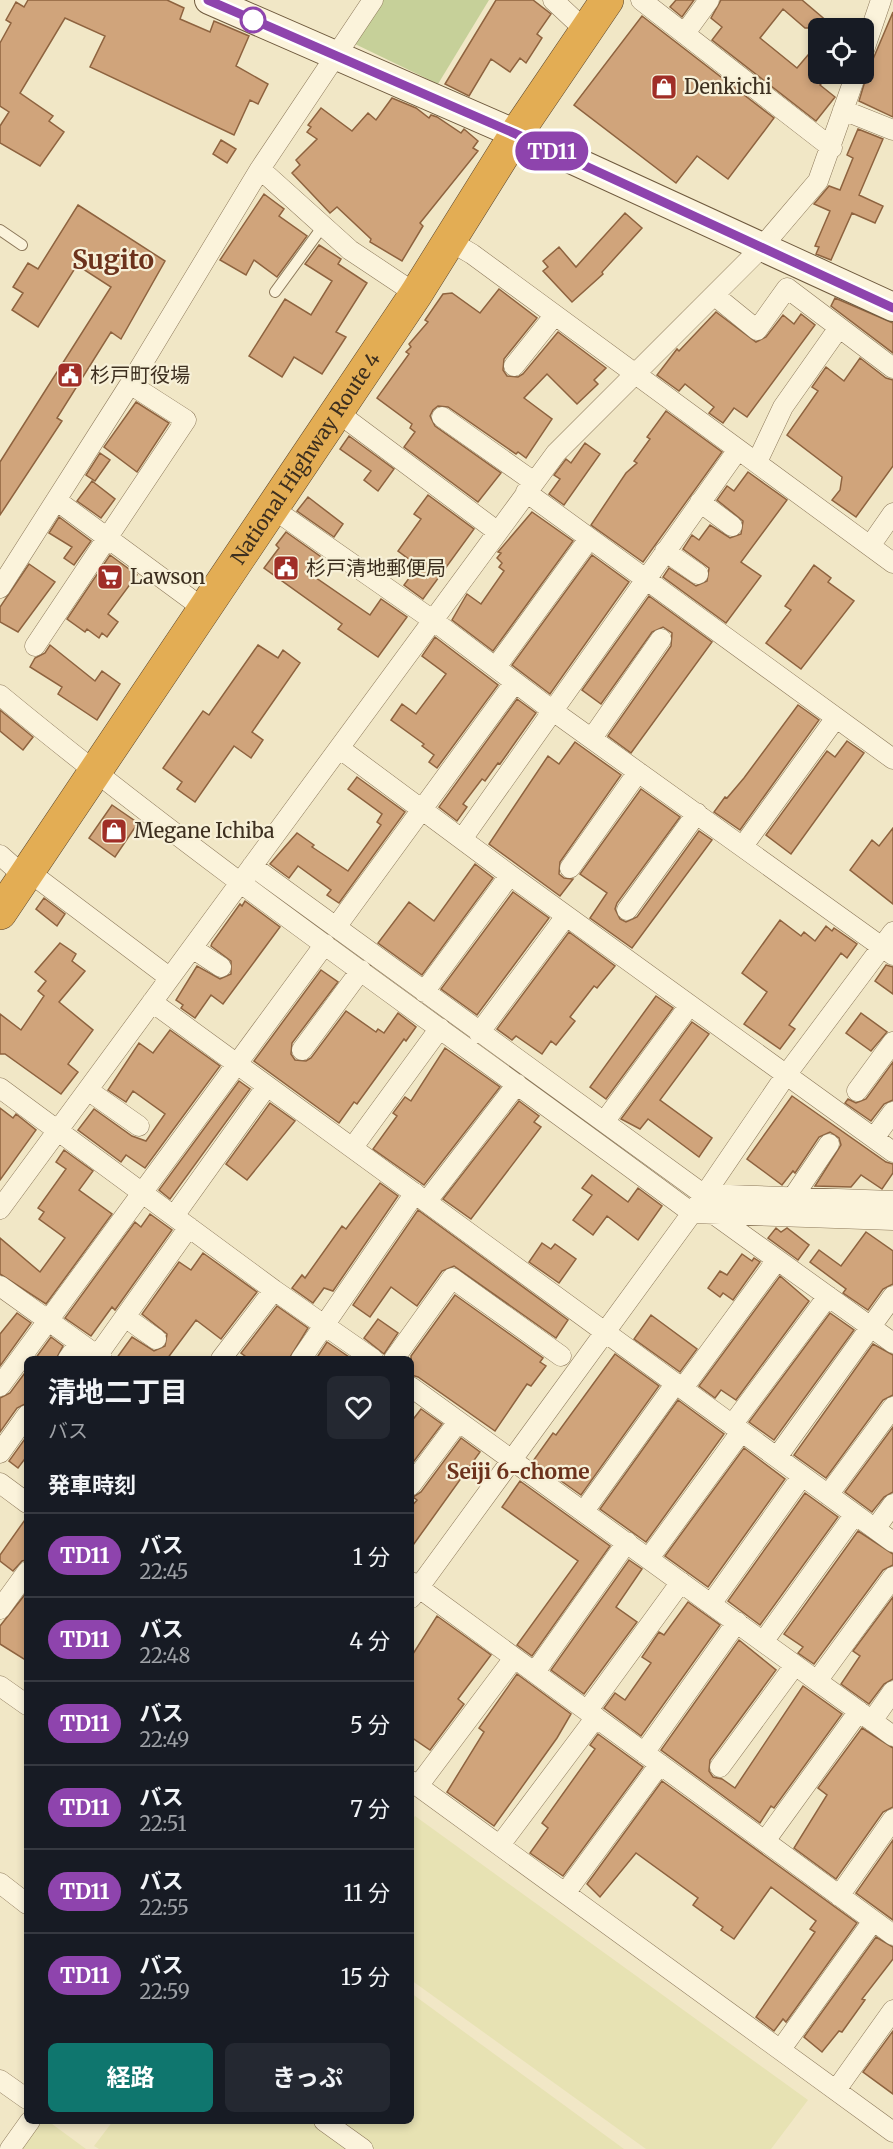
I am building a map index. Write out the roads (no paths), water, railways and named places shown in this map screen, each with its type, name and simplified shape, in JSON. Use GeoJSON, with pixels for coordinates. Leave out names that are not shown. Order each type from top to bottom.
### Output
{"type":"FeatureCollection","features":[{"type":"Feature","properties":{"kind":"highway","name":"National Highway Route 4"},"geometry":{"type":"LineString","coordinates":[[0,913],[416,294],[516,134],[607,0]]}},
{"type":"Feature","properties":{"kind":"main road"},"geometry":{"type":"LineString","coordinates":[[209,0],[516,134],[893,308]]}},
{"type":"Feature","properties":{"kind":"street"},"geometry":{"type":"LineString","coordinates":[[0,588],[130,384],[260,169],[373,0]]}},
{"type":"Feature","properties":{"kind":"street"},"geometry":{"type":"LineString","coordinates":[[553,0],[585,30]]}},
{"type":"Feature","properties":{"kind":"street"},"geometry":{"type":"LineString","coordinates":[[641,0],[832,148]]}},
{"type":"Feature","properties":{"kind":"street"},"geometry":{"type":"LineString","coordinates":[[685,33],[709,0]]}},
{"type":"Feature","properties":{"kind":"street"},"geometry":{"type":"LineString","coordinates":[[874,22],[882,0]]}},
{"type":"Feature","properties":{"kind":"street"},"geometry":{"type":"LineString","coordinates":[[0,1209],[556,453],[761,248],[818,181],[832,148],[852,84]]}},
{"type":"Feature","properties":{"kind":"street"},"geometry":{"type":"LineString","coordinates":[[843,110],[893,130]]}},
{"type":"Feature","properties":{"kind":"street"},"geometry":{"type":"LineString","coordinates":[[260,169],[350,250],[416,294]]}},
{"type":"Feature","properties":{"kind":"street"},"geometry":{"type":"LineString","coordinates":[[448,240],[472,254],[736,451],[757,462],[893,563]]}},
{"type":"Feature","properties":{"kind":"street"},"geometry":{"type":"LineString","coordinates":[[714,296],[757,330],[786,288],[893,368]]}},
{"type":"Feature","properties":{"kind":"street"},"geometry":{"type":"LineString","coordinates":[[514,366],[554,315]]}},
{"type":"Feature","properties":{"kind":"street"},"geometry":{"type":"LineString","coordinates":[[757,462],[783,407],[838,328]]}},
{"type":"Feature","properties":{"kind":"street"},"geometry":{"type":"LineString","coordinates":[[34,646],[109,539],[186,420],[130,384]]}},
{"type":"Feature","properties":{"kind":"street"},"geometry":{"type":"LineString","coordinates":[[337,412],[498,532]]}},
{"type":"Feature","properties":{"kind":"street"},"geometry":{"type":"LineString","coordinates":[[442,417],[530,487],[589,539],[646,578],[835,719],[893,759]]}},
{"type":"Feature","properties":{"kind":"street"},"geometry":{"type":"LineString","coordinates":[[462,839],[736,451]]}},
{"type":"Feature","properties":{"kind":"street"},"geometry":{"type":"LineString","coordinates":[[56,500],[204,609]]}},
{"type":"Feature","properties":{"kind":"street"},"geometry":{"type":"LineString","coordinates":[[700,502],[732,526]]}},
{"type":"Feature","properties":{"kind":"street"},"geometry":{"type":"LineString","coordinates":[[272,508],[434,621],[638,772],[889,945],[786,1075],[692,1213],[414,1589],[535,1672],[893,1935]]}},
{"type":"Feature","properties":{"kind":"street"},"geometry":{"type":"LineString","coordinates":[[870,546],[893,513]]}},
{"type":"Feature","properties":{"kind":"street"},"geometry":{"type":"LineString","coordinates":[[496,667],[589,539]]}},
{"type":"Feature","properties":{"kind":"street"},"geometry":{"type":"LineString","coordinates":[[665,551],[698,574]]}},
{"type":"Feature","properties":{"kind":"street"},"geometry":{"type":"LineString","coordinates":[[591,738],[660,639]]}},
{"type":"Feature","properties":{"kind":"street"},"geometry":{"type":"LineString","coordinates":[[336,927],[515,682]]}},
{"type":"Feature","properties":{"kind":"street"},"geometry":{"type":"LineString","coordinates":[[0,695],[94,772],[240,883],[692,1213],[893,1220]]}},
{"type":"Feature","properties":{"kind":"street"},"geometry":{"type":"LineString","coordinates":[[743,846],[835,719]]}},
{"type":"Feature","properties":{"kind":"street"},"geometry":{"type":"LineString","coordinates":[[339,748],[689,1006],[893,1152]]}},
{"type":"Feature","properties":{"kind":"street"},"geometry":{"type":"LineString","coordinates":[[570,868],[638,772]]}},
{"type":"Feature","properties":{"kind":"street"},"geometry":{"type":"LineString","coordinates":[[627,910],[697,813]]}},
{"type":"Feature","properties":{"kind":"street"},"geometry":{"type":"LineString","coordinates":[[0,855],[170,978]]}},
{"type":"Feature","properties":{"kind":"street"},"geometry":{"type":"LineString","coordinates":[[252,866],[703,1194],[893,1201]]}},
{"type":"Feature","properties":{"kind":"street"},"geometry":{"type":"LineString","coordinates":[[424,992],[510,875]]}},
{"type":"Feature","properties":{"kind":"street"},"geometry":{"type":"LineString","coordinates":[[479,1033],[566,916]]}},
{"type":"Feature","properties":{"kind":"street"},"geometry":{"type":"LineString","coordinates":[[0,1386],[325,944]]}},
{"type":"Feature","properties":{"kind":"street"},"geometry":{"type":"LineString","coordinates":[[192,948],[220,968]]}},
{"type":"Feature","properties":{"kind":"street"},"geometry":{"type":"LineString","coordinates":[[302,1050],[361,970]]}},
{"type":"Feature","properties":{"kind":"street"},"geometry":{"type":"LineString","coordinates":[[153,1002],[893,1542]]}},
{"type":"Feature","properties":{"kind":"street"},"geometry":{"type":"LineString","coordinates":[[604,1122],[689,1006]]}},
{"type":"Feature","properties":{"kind":"street"},"geometry":{"type":"LineString","coordinates":[[353,1147],[440,1028]]}},
{"type":"Feature","properties":{"kind":"street"},"geometry":{"type":"LineString","coordinates":[[857,1091],[893,1042]]}},
{"type":"Feature","properties":{"kind":"street"},"geometry":{"type":"LineString","coordinates":[[303,1356],[421,1197],[517,1084]]}},
{"type":"Feature","properties":{"kind":"street"},"geometry":{"type":"LineString","coordinates":[[100,1356],[267,1086]]}},
{"type":"Feature","properties":{"kind":"street"},"geometry":{"type":"LineString","coordinates":[[0,1088],[274,1290],[369,1356]]}},
{"type":"Feature","properties":{"kind":"street"},"geometry":{"type":"LineString","coordinates":[[89,1090],[139,1126]]}},
{"type":"Feature","properties":{"kind":"street"},"geometry":{"type":"LineString","coordinates":[[874,1138],[893,1112]]}},
{"type":"Feature","properties":{"kind":"street"},"geometry":{"type":"LineString","coordinates":[[793,1197],[829,1144]]}},
{"type":"Feature","properties":{"kind":"street"},"geometry":{"type":"LineString","coordinates":[[715,1215],[893,1343]]}},
{"type":"Feature","properties":{"kind":"street"},"geometry":{"type":"LineString","coordinates":[[584,1511],[777,1260]]}},
{"type":"Feature","properties":{"kind":"street"},"geometry":{"type":"LineString","coordinates":[[396,1356],[452,1278],[561,1356]]}},
{"type":"Feature","properties":{"kind":"street"},"geometry":{"type":"LineString","coordinates":[[0,1286],[49,1321],[74,1351],[95,1356]]}},
{"type":"Feature","properties":{"kind":"street"},"geometry":{"type":"LineString","coordinates":[[223,1356],[274,1290]]}},
{"type":"Feature","properties":{"kind":"street"},"geometry":{"type":"LineString","coordinates":[[649,1558],[828,1296]]}},
{"type":"Feature","properties":{"kind":"street"},"geometry":{"type":"LineString","coordinates":[[777,1457],[893,1296]]}},
{"type":"Feature","properties":{"kind":"street"},"geometry":{"type":"LineString","coordinates":[[125,1317],[156,1339]]}},
{"type":"Feature","properties":{"kind":"street"},"geometry":{"type":"LineString","coordinates":[[414,1389],[893,1736]]}},
{"type":"Feature","properties":{"kind":"street"},"geometry":{"type":"LineString","coordinates":[[828,1495],[893,1407]]}},
{"type":"Feature","properties":{"kind":"street"},"geometry":{"type":"LineString","coordinates":[[0,1453],[24,1419]]}},
{"type":"Feature","properties":{"kind":"street"},"geometry":{"type":"LineString","coordinates":[[414,1481],[458,1422]]}},
{"type":"Feature","properties":{"kind":"street"},"geometry":{"type":"LineString","coordinates":[[711,1604],[802,1476]]}},
{"type":"Feature","properties":{"kind":"street"},"geometry":{"type":"LineString","coordinates":[[0,1484],[24,1496]]}},
{"type":"Feature","properties":{"kind":"street"},"geometry":{"type":"LineString","coordinates":[[875,1529],[893,1504]]}},
{"type":"Feature","properties":{"kind":"street"},"geometry":{"type":"LineString","coordinates":[[763,1642],[855,1514]]}},
{"type":"Feature","properties":{"kind":"street"},"geometry":{"type":"LineString","coordinates":[[535,1672],[627,1542]]}},
{"type":"Feature","properties":{"kind":"street"},"geometry":{"type":"LineString","coordinates":[[0,1609],[24,1576]]}},
{"type":"Feature","properties":{"kind":"street"},"geometry":{"type":"LineString","coordinates":[[817,1681],[893,1577]]}},
{"type":"Feature","properties":{"kind":"street"},"geometry":{"type":"LineString","coordinates":[[500,1845],[681,1582]]}},
{"type":"Feature","properties":{"kind":"street"},"geometry":{"type":"LineString","coordinates":[[566,1892],[737,1622]]}},
{"type":"Feature","properties":{"kind":"street"},"geometry":{"type":"LineString","coordinates":[[514,1658],[415,1783],[893,2132]]}},
{"type":"Feature","properties":{"kind":"street"},"geometry":{"type":"LineString","coordinates":[[720,1767],[795,1665]]}},
{"type":"Feature","properties":{"kind":"street"},"geometry":{"type":"LineString","coordinates":[[0,1686],[24,1703]]}},
{"type":"Feature","properties":{"kind":"street"},"geometry":{"type":"LineString","coordinates":[[765,1841],[865,1716],[893,1691]]}},
{"type":"Feature","properties":{"kind":"street"},"geometry":{"type":"LineString","coordinates":[[839,1896],[893,1819]]}},
{"type":"Feature","properties":{"kind":"street"},"geometry":{"type":"LineString","coordinates":[[0,1883],[24,1902]]}},
{"type":"Feature","properties":{"kind":"street"},"geometry":{"type":"LineString","coordinates":[[780,2049],[873,1921]]}},
{"type":"Feature","properties":{"kind":"street"},"geometry":{"type":"LineString","coordinates":[[836,2090],[893,2010]]}},
{"type":"Feature","properties":{"kind":"street"},"geometry":{"type":"LineString","coordinates":[[0,2079],[24,2097]]}},
{"type":"Feature","properties":{"kind":"street"},"geometry":{"type":"LineString","coordinates":[[10,2149],[28,2124]]}},
{"type":"Feature","properties":{"kind":"street"},"geometry":{"type":"LineString","coordinates":[[328,2124],[363,2149]]}},
{"type":"Feature","properties":{"kind":"lane"},"geometry":{"type":"LineString","coordinates":[[275,292],[323,226]]}},
{"type":"Feature","properties":{"kind":"lane"},"geometry":{"type":"LineString","coordinates":[[0,230],[22,245]]}},
{"type":"Feature","properties":{"kind":"place","name":"Denkichi"},"geometry":{"type":"Point","coordinates":[664,87]}},
{"type":"Feature","properties":{"kind":"place","name":"杉戸町役場"},"geometry":{"type":"Point","coordinates":[70,375]}},
{"type":"Feature","properties":{"kind":"place","name":"杉戸清地郵便局"},"geometry":{"type":"Point","coordinates":[286,568]}},
{"type":"Feature","properties":{"kind":"place","name":"Lawson"},"geometry":{"type":"Point","coordinates":[110,577]}},
{"type":"Feature","properties":{"kind":"place","name":"Megane Ichiba"},"geometry":{"type":"Point","coordinates":[114,831]}},
{"type":"Feature","properties":{"kind":"district","name":"Sugito"},"geometry":{"type":"Point","coordinates":[113,260]}},
{"type":"Feature","properties":{"kind":"district","name":"Seiji 6-chome"},"geometry":{"type":"Point","coordinates":[518,1472]}}]}
